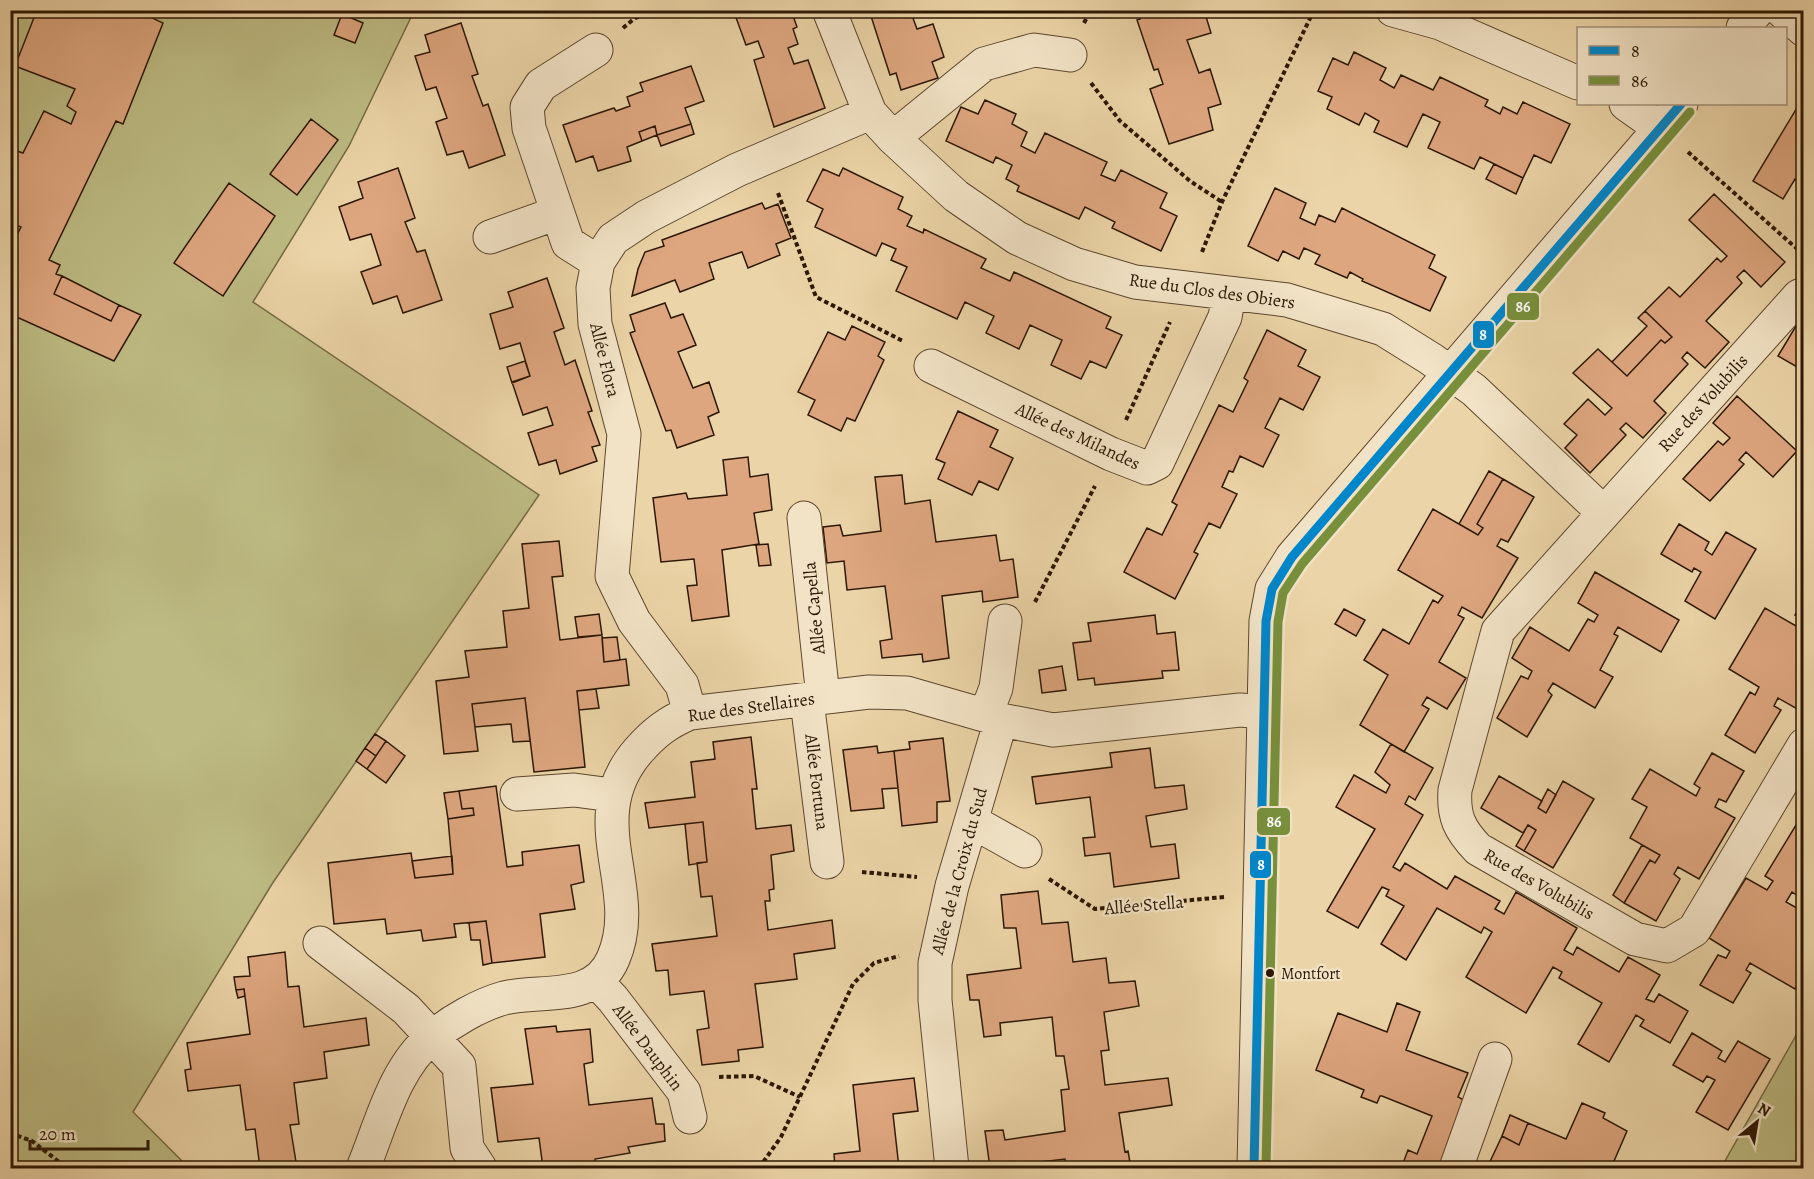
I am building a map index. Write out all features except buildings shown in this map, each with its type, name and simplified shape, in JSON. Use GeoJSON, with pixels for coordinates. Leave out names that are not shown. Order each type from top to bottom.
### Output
{"type":"FeatureCollection","features":[{"type":"Feature","properties":{"kind":"street","name":"Rue du Clos des Obiers"},"geometry":{"type":"LineString","coordinates":[[829,10],[870,113],[893,138],[956,196],[1017,238],[1074,264],[1136,282],[1229,295],[1287,300],[1383,328],[1451,373]]}},
{"type":"Feature","properties":{"kind":"street"},"geometry":{"type":"LineString","coordinates":[[1393,10],[1440,23],[1577,83]]}},
{"type":"Feature","properties":{"kind":"street"},"geometry":{"type":"LineString","coordinates":[[1744,27],[1758,10]]}},
{"type":"Feature","properties":{"kind":"street"},"geometry":{"type":"LineString","coordinates":[[1781,10],[1803,30]]}},
{"type":"Feature","properties":{"kind":"street"},"geometry":{"type":"LineString","coordinates":[[596,50],[541,85],[527,107],[529,128],[568,243],[598,261]]}},
{"type":"Feature","properties":{"kind":"street"},"geometry":{"type":"LineString","coordinates":[[893,138],[984,64],[1034,50],[1070,55]]}},
{"type":"Feature","properties":{"kind":"street"},"geometry":{"type":"LineString","coordinates":[[1254,1168],[1266,621],[1272,589],[1292,557],[1670,116],[1630,105]]}},
{"type":"Feature","properties":{"kind":"street","name":"Allée Flora"},"geometry":{"type":"LineString","coordinates":[[690,713],[682,685],[634,621],[612,576],[624,434],[595,324],[593,288],[598,261],[613,239],[646,217],[737,170],[870,113]]}},
{"type":"Feature","properties":{"kind":"street"},"geometry":{"type":"LineString","coordinates":[[490,237],[557,213]]}},
{"type":"Feature","properties":{"kind":"street","name":"Rue des Volubilis"},"geometry":{"type":"LineString","coordinates":[[1803,294],[1498,631],[1455,790],[1454,810],[1461,832],[1478,849],[1635,939],[1667,946],[1694,930],[1803,745]]}},
{"type":"Feature","properties":{"kind":"street","name":"Allée des Milandes"},"geometry":{"type":"LineString","coordinates":[[931,366],[1111,454],[1147,468],[1157,463],[1225,317],[1229,295]]}},
{"type":"Feature","properties":{"kind":"street"},"geometry":{"type":"LineString","coordinates":[[1451,373],[1474,390],[1604,513]]}},
{"type":"Feature","properties":{"kind":"street","name":"Allée Capella"},"geometry":{"type":"LineString","coordinates":[[804,518],[815,699]]}},
{"type":"Feature","properties":{"kind":"street","name":"Allée de la Croix du Sud"},"geometry":{"type":"LineString","coordinates":[[952,1168],[934,1000],[935,963],[970,825],[994,717],[1005,621]]}},
{"type":"Feature","properties":{"kind":"street","name":"Rue des Stellaires"},"geometry":{"type":"LineString","coordinates":[[597,982],[613,960],[623,923],[612,834],[612,795],[629,761],[649,738],[669,721],[690,713],[869,692],[908,693],[994,717],[1053,730],[1240,710],[1264,712]]}},
{"type":"Feature","properties":{"kind":"street","name":"Allée Fortuna"},"geometry":{"type":"LineString","coordinates":[[815,699],[827,862]]}},
{"type":"Feature","properties":{"kind":"street"},"geometry":{"type":"LineString","coordinates":[[517,794],[573,790],[612,795]]}},
{"type":"Feature","properties":{"kind":"street"},"geometry":{"type":"LineString","coordinates":[[970,825],[982,827],[1025,850]]}},
{"type":"Feature","properties":{"kind":"street"},"geometry":{"type":"LineString","coordinates":[[320,943],[406,1009],[459,1066],[467,1148],[480,1168]]}},
{"type":"Feature","properties":{"kind":"street"},"geometry":{"type":"LineString","coordinates":[[363,1168],[405,1068],[431,1038],[466,1014],[504,998],[571,991],[597,982]]}},
{"type":"Feature","properties":{"kind":"street","name":"Allée Dauphin"},"geometry":{"type":"LineString","coordinates":[[597,982],[613,999],[687,1105]]}},
{"type":"Feature","properties":{"kind":"street"},"geometry":{"type":"LineString","coordinates":[[1456,1168],[1495,1059]]}},
{"type":"Feature","properties":{"kind":"path"},"geometry":{"type":"LineString","coordinates":[[1090,10],[1070,55],[1120,121],[1190,181],[1222,202]]}},
{"type":"Feature","properties":{"kind":"path"},"geometry":{"type":"LineString","coordinates":[[1670,116],[1803,255]]}},
{"type":"Feature","properties":{"kind":"path"},"geometry":{"type":"LineString","coordinates":[[765,158],[816,297],[912,346],[931,366]]}},
{"type":"Feature","properties":{"kind":"path","name":"Allée Stella"},"geometry":{"type":"LineString","coordinates":[[1025,850],[1034,869],[1095,909],[1225,897],[1226,886]]}},
{"type":"Feature","properties":{"kind":"path"},"geometry":{"type":"LineString","coordinates":[[827,862],[845,871],[922,878]]}},
{"type":"Feature","properties":{"kind":"path"},"geometry":{"type":"LineString","coordinates":[[759,1168],[781,1137],[853,984],[874,963],[896,956],[935,963]]}},
{"type":"Feature","properties":{"kind":"path"},"geometry":{"type":"LineString","coordinates":[[687,1105],[704,1077],[754,1077],[800,1097]]}},
{"type":"Feature","properties":{"kind":"path"},"geometry":{"type":"LineString","coordinates":[[10,1133],[32,1141],[67,1168]]}},
{"type":"Feature","properties":{"kind":"shaded area"},"geometry":{"type":"Polygon","coordinates":[[[10,11],[414,11],[349,146],[253,302],[539,495],[272,884],[133,1112],[189,1168],[11,1168],[10,11]]]}},
{"type":"Feature","properties":{"kind":"shaded area"},"geometry":{"type":"Polygon","coordinates":[[[1803,1023],[1803,1168],[1721,1168],[1803,1023]]]}},
{"type":"Feature","properties":{"kind":"transit line","name":"8"},"geometry":{"type":"LineString","coordinates":[[1254,1168],[1266,621],[1272,589],[1292,557],[1680,105]]}},
{"type":"Feature","properties":{"kind":"transit line","name":"86"},"geometry":{"type":"LineString","coordinates":[[1266,1168],[1278,622],[1283,593],[1302,564],[1690,112]]}},
{"type":"Feature","properties":{"kind":"place","name":"Montfort"},"geometry":{"type":"Point","coordinates":[1270,973]}}]}
